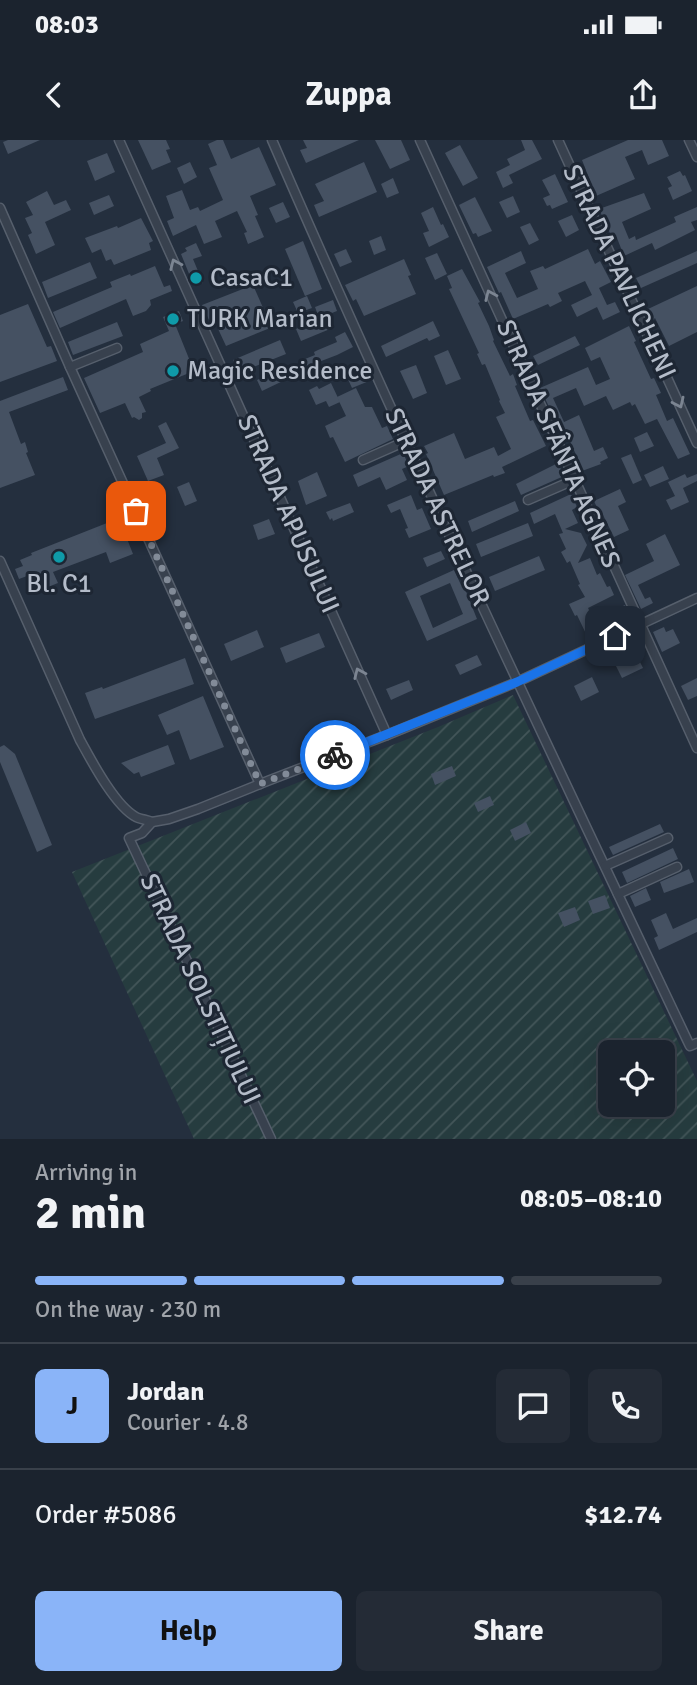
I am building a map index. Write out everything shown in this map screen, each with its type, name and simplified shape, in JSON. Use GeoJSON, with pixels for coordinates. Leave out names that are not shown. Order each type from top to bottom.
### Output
{"type":"FeatureCollection","features":[{"type":"Feature","properties":{"kind":"street","name":"STRADA APUSULUI"},"geometry":{"type":"LineString","coordinates":[[119,140],[387,735]]}},
{"type":"Feature","properties":{"kind":"street","name":"STRADA ASTRELOR"},"geometry":{"type":"LineString","coordinates":[[272,140],[517,682],[618,894],[694,1045]]}},
{"type":"Feature","properties":{"kind":"street","name":"STRADA SFÂNTA AGNES"},"geometry":{"type":"LineString","coordinates":[[420,140],[697,748]]}},
{"type":"Feature","properties":{"kind":"street","name":"STRADA PAVLICHENI"},"geometry":{"type":"LineString","coordinates":[[558,140],[697,443]]}},
{"type":"Feature","properties":{"kind":"street"},"geometry":{"type":"LineString","coordinates":[[689,140],[697,157]]}},
{"type":"Feature","properties":{"kind":"street"},"geometry":{"type":"LineString","coordinates":[[0,208],[260,784]]}},
{"type":"Feature","properties":{"kind":"street"},"geometry":{"type":"LineString","coordinates":[[71,367],[117,348]]}},
{"type":"Feature","properties":{"kind":"street"},"geometry":{"type":"LineString","coordinates":[[363,460],[406,441]]}},
{"type":"Feature","properties":{"kind":"street"},"geometry":{"type":"LineString","coordinates":[[528,500],[574,480]]}},
{"type":"Feature","properties":{"kind":"street"},"geometry":{"type":"LineString","coordinates":[[0,561],[92,763],[103,781],[134,816],[152,822],[198,809],[517,682],[697,597]]}},
{"type":"Feature","properties":{"kind":"street","name":"STRADA SOLSTIȚIULUI"},"geometry":{"type":"LineString","coordinates":[[152,822],[142,833],[129,838],[271,1139]]}},
{"type":"Feature","properties":{"kind":"street"},"geometry":{"type":"LineString","coordinates":[[605,866],[668,838]]}},
{"type":"Feature","properties":{"kind":"street"},"geometry":{"type":"LineString","coordinates":[[618,894],[677,867]]}},
{"type":"Feature","properties":{"kind":"green space"},"geometry":{"type":"Polygon","coordinates":[[[513,695],[697,1081],[697,1139],[194,1139],[72,872],[513,695]]]}},
{"type":"Feature","properties":{"kind":"building"},"geometry":{"type":"Polygon","coordinates":[[[40,140],[8,154],[3,142],[40,140]]]}},
{"type":"Feature","properties":{"kind":"building"},"geometry":{"type":"Polygon","coordinates":[[[138,140],[166,140],[170,149],[166,150],[171,162],[152,170],[138,140]]]}},
{"type":"Feature","properties":{"kind":"building"},"geometry":{"type":"Polygon","coordinates":[[[223,140],[231,159],[259,147],[276,185],[250,196],[264,237],[248,244],[244,233],[247,232],[237,211],[215,221],[222,237],[204,244],[196,225],[173,236],[167,221],[174,218],[166,196],[182,190],[190,210],[198,207],[200,211],[223,200],[209,168],[217,165],[208,144],[223,140]]]}},
{"type":"Feature","properties":{"kind":"building"},"geometry":{"type":"Polygon","coordinates":[[[303,140],[359,140],[306,163],[300,150],[307,148],[303,140]]]}},
{"type":"Feature","properties":{"kind":"building"},"geometry":{"type":"Polygon","coordinates":[[[375,140],[401,140],[410,160],[390,169],[375,140]]]}},
{"type":"Feature","properties":{"kind":"building"},"geometry":{"type":"Polygon","coordinates":[[[521,140],[532,140],[542,159],[509,175],[513,183],[503,188],[496,172],[510,165],[507,159],[525,150],[521,140]]]}},
{"type":"Feature","properties":{"kind":"building"},"geometry":{"type":"Polygon","coordinates":[[[628,140],[662,140],[669,156],[648,165],[642,150],[625,157],[635,179],[596,196],[582,160],[628,140]]]}},
{"type":"Feature","properties":{"kind":"building"},"geometry":{"type":"Polygon","coordinates":[[[460,145],[478,178],[463,186],[445,153],[460,145]]]}},
{"type":"Feature","properties":{"kind":"building"},"geometry":{"type":"Polygon","coordinates":[[[107,153],[115,172],[95,181],[87,161],[107,153]]]}},
{"type":"Feature","properties":{"kind":"building"},"geometry":{"type":"Polygon","coordinates":[[[190,162],[197,177],[184,184],[177,168],[190,162]]]}},
{"type":"Feature","properties":{"kind":"building"},"geometry":{"type":"Polygon","coordinates":[[[364,162],[377,192],[319,217],[314,205],[324,201],[315,184],[364,162]]]}},
{"type":"Feature","properties":{"kind":"building"},"geometry":{"type":"Polygon","coordinates":[[[680,171],[685,175],[692,191],[673,200],[668,188],[672,186],[667,177],[680,171]]]}},
{"type":"Feature","properties":{"kind":"building"},"geometry":{"type":"Polygon","coordinates":[[[555,174],[568,202],[552,209],[543,198],[550,195],[542,180],[555,174]]]}},
{"type":"Feature","properties":{"kind":"building"},"geometry":{"type":"Polygon","coordinates":[[[393,178],[399,193],[387,198],[381,184],[393,178]]]}},
{"type":"Feature","properties":{"kind":"building"},"geometry":{"type":"Polygon","coordinates":[[[47,191],[54,205],[66,200],[71,210],[45,222],[55,245],[36,254],[28,235],[32,233],[25,218],[33,215],[26,202],[47,191]]]}},
{"type":"Feature","properties":{"kind":"building"},"geometry":{"type":"Polygon","coordinates":[[[644,193],[651,209],[622,222],[629,239],[635,236],[636,240],[676,222],[674,217],[697,207],[697,220],[691,222],[695,230],[655,250],[652,243],[624,256],[617,238],[613,240],[599,209],[644,193]]]}},
{"type":"Feature","properties":{"kind":"building"},"geometry":{"type":"Polygon","coordinates":[[[109,195],[114,206],[94,215],[89,203],[109,195]]]}},
{"type":"Feature","properties":{"kind":"building"},"geometry":{"type":"Polygon","coordinates":[[[513,196],[520,212],[507,218],[499,202],[513,196]]]}},
{"type":"Feature","properties":{"kind":"building"},"geometry":{"type":"Polygon","coordinates":[[[475,197],[492,231],[478,237],[476,233],[473,234],[459,205],[475,197]]]}},
{"type":"Feature","properties":{"kind":"building"},"geometry":{"type":"Polygon","coordinates":[[[283,202],[290,217],[276,223],[269,208],[283,202]]]}},
{"type":"Feature","properties":{"kind":"building"},"geometry":{"type":"Polygon","coordinates":[[[433,207],[449,237],[429,247],[423,233],[429,231],[421,213],[433,207]]]}},
{"type":"Feature","properties":{"kind":"building"},"geometry":{"type":"Polygon","coordinates":[[[572,215],[579,230],[566,237],[558,221],[572,215]]]}},
{"type":"Feature","properties":{"kind":"building"},"geometry":{"type":"Polygon","coordinates":[[[141,218],[153,241],[149,243],[151,250],[114,265],[111,259],[106,261],[101,249],[92,253],[85,238],[141,218]]]}},
{"type":"Feature","properties":{"kind":"building"},"geometry":{"type":"Polygon","coordinates":[[[530,223],[539,240],[529,245],[520,227],[530,223]]]}},
{"type":"Feature","properties":{"kind":"building"},"geometry":{"type":"Polygon","coordinates":[[[381,236],[386,250],[374,255],[369,241],[381,236]]]}},
{"type":"Feature","properties":{"kind":"building"},"geometry":{"type":"Polygon","coordinates":[[[303,241],[322,289],[305,296],[285,249],[303,241]]]}},
{"type":"Feature","properties":{"kind":"building"},"geometry":{"type":"Polygon","coordinates":[[[196,243],[202,256],[193,259],[203,283],[194,286],[181,254],[187,251],[185,248],[196,243]]]}},
{"type":"Feature","properties":{"kind":"building"},"geometry":{"type":"Polygon","coordinates":[[[346,249],[352,262],[340,267],[334,254],[346,249]]]}},
{"type":"Feature","properties":{"kind":"building"},"geometry":{"type":"Polygon","coordinates":[[[588,249],[595,264],[600,261],[611,282],[599,288],[607,305],[615,302],[620,312],[603,320],[597,307],[577,317],[571,305],[592,295],[585,281],[558,293],[562,301],[513,319],[487,267],[521,251],[526,263],[505,273],[517,298],[538,289],[530,271],[543,266],[545,269],[588,249]]]}},
{"type":"Feature","properties":{"kind":"building"},"geometry":{"type":"Polygon","coordinates":[[[697,251],[697,263],[641,288],[636,278],[697,251]]]}},
{"type":"Feature","properties":{"kind":"building"},"geometry":{"type":"Polygon","coordinates":[[[437,253],[447,274],[435,280],[425,258],[437,253]]]}},
{"type":"Feature","properties":{"kind":"building"},"geometry":{"type":"Polygon","coordinates":[[[404,259],[416,294],[364,316],[345,285],[404,259]]]}},
{"type":"Feature","properties":{"kind":"building"},"geometry":{"type":"Polygon","coordinates":[[[90,262],[97,278],[48,298],[42,282],[90,262]]]}},
{"type":"Feature","properties":{"kind":"building"},"geometry":{"type":"Polygon","coordinates":[[[155,266],[164,287],[170,285],[172,291],[150,300],[151,305],[146,311],[133,316],[126,299],[60,328],[53,312],[112,287],[110,282],[155,266]]]}},
{"type":"Feature","properties":{"kind":"building"},"geometry":{"type":"Polygon","coordinates":[[[462,269],[480,302],[478,303],[493,341],[510,376],[513,374],[517,385],[515,386],[530,421],[533,420],[546,446],[502,467],[505,473],[494,477],[493,475],[444,495],[424,446],[454,433],[465,459],[494,447],[498,456],[511,449],[496,417],[505,413],[500,400],[449,289],[452,288],[447,276],[462,269]]]}},
{"type":"Feature","properties":{"kind":"building"},"geometry":{"type":"Polygon","coordinates":[[[253,285],[264,310],[268,309],[275,326],[226,346],[213,318],[209,320],[202,305],[253,285]]]}},
{"type":"Feature","properties":{"kind":"building"},"geometry":{"type":"Polygon","coordinates":[[[697,286],[697,332],[669,346],[648,309],[697,286]]]}},
{"type":"Feature","properties":{"kind":"building"},"geometry":{"type":"Polygon","coordinates":[[[307,296],[312,308],[298,313],[293,302],[307,296]]]}},
{"type":"Feature","properties":{"kind":"building"},"geometry":{"type":"Polygon","coordinates":[[[333,300],[337,311],[319,318],[315,307],[333,300]]]}},
{"type":"Feature","properties":{"kind":"building"},"geometry":{"type":"Polygon","coordinates":[[[28,304],[47,347],[51,346],[57,361],[0,382],[0,315],[28,304]]]}},
{"type":"Feature","properties":{"kind":"building"},"geometry":{"type":"Polygon","coordinates":[[[179,311],[183,321],[175,324],[194,371],[150,389],[151,391],[139,397],[146,412],[142,413],[139,420],[132,418],[125,403],[100,413],[84,378],[143,352],[140,344],[169,331],[163,317],[179,311]]]}},
{"type":"Feature","properties":{"kind":"building"},"geometry":{"type":"Polygon","coordinates":[[[325,317],[330,329],[301,341],[296,329],[325,317]]]}},
{"type":"Feature","properties":{"kind":"building"},"geometry":{"type":"Polygon","coordinates":[[[433,321],[440,336],[429,341],[427,338],[386,357],[381,346],[433,321]]]}},
{"type":"Feature","properties":{"kind":"building"},"geometry":{"type":"Polygon","coordinates":[[[117,322],[123,336],[73,355],[68,342],[117,322]]]}},
{"type":"Feature","properties":{"kind":"building"},"geometry":{"type":"Polygon","coordinates":[[[629,326],[651,379],[654,378],[661,393],[656,395],[667,421],[673,418],[690,454],[678,459],[657,419],[645,424],[635,404],[632,406],[630,402],[613,410],[606,396],[584,406],[576,388],[553,398],[564,422],[579,415],[594,451],[603,447],[608,458],[600,462],[601,464],[582,471],[579,466],[576,467],[573,461],[578,459],[568,437],[564,438],[540,388],[588,367],[596,385],[610,379],[600,357],[591,361],[585,348],[629,326]]]}},
{"type":"Feature","properties":{"kind":"building"},"geometry":{"type":"Polygon","coordinates":[[[345,332],[353,347],[303,368],[300,361],[337,342],[335,337],[345,332]]]}},
{"type":"Feature","properties":{"kind":"building"},"geometry":{"type":"Polygon","coordinates":[[[575,336],[580,345],[538,365],[533,356],[575,336]]]}},
{"type":"Feature","properties":{"kind":"building"},"geometry":{"type":"Polygon","coordinates":[[[280,340],[286,354],[238,373],[233,360],[280,340]]]}},
{"type":"Feature","properties":{"kind":"building"},"geometry":{"type":"Polygon","coordinates":[[[448,350],[461,379],[446,385],[434,356],[448,350]]]}},
{"type":"Feature","properties":{"kind":"building"},"geometry":{"type":"Polygon","coordinates":[[[416,365],[427,393],[413,399],[400,371],[416,365]]]}},
{"type":"Feature","properties":{"kind":"building"},"geometry":{"type":"Polygon","coordinates":[[[282,369],[287,379],[262,391],[257,380],[282,369]]]}},
{"type":"Feature","properties":{"kind":"building"},"geometry":{"type":"Polygon","coordinates":[[[358,370],[359,374],[364,371],[369,381],[352,388],[346,375],[358,370]]]}},
{"type":"Feature","properties":{"kind":"building"},"geometry":{"type":"Polygon","coordinates":[[[63,377],[68,390],[9,412],[21,444],[25,442],[26,453],[35,475],[0,488],[0,401],[63,377]]]}},
{"type":"Feature","properties":{"kind":"building"},"geometry":{"type":"Polygon","coordinates":[[[331,383],[340,402],[329,407],[326,401],[316,405],[309,390],[331,383]]]}},
{"type":"Feature","properties":{"kind":"building"},"geometry":{"type":"Polygon","coordinates":[[[356,388],[365,407],[372,407],[382,428],[387,426],[393,439],[345,462],[325,426],[346,416],[337,397],[356,388]]]}},
{"type":"Feature","properties":{"kind":"building"},"geometry":{"type":"Polygon","coordinates":[[[166,422],[179,448],[157,458],[164,475],[148,481],[137,456],[166,443],[158,426],[166,422]]]}},
{"type":"Feature","properties":{"kind":"building"},"geometry":{"type":"Polygon","coordinates":[[[647,432],[654,446],[640,452],[634,438],[647,432]]]}},
{"type":"Feature","properties":{"kind":"building"},"geometry":{"type":"Polygon","coordinates":[[[403,453],[409,466],[402,469],[407,480],[386,490],[380,477],[358,487],[353,475],[403,453]]]}},
{"type":"Feature","properties":{"kind":"building"},"geometry":{"type":"Polygon","coordinates":[[[631,454],[642,480],[633,484],[621,458],[631,454]]]}},
{"type":"Feature","properties":{"kind":"building"},"geometry":{"type":"Polygon","coordinates":[[[558,463],[564,476],[521,495],[516,484],[558,463]]]}},
{"type":"Feature","properties":{"kind":"building"},"geometry":{"type":"Polygon","coordinates":[[[663,466],[669,479],[650,487],[644,475],[663,466]]]}},
{"type":"Feature","properties":{"kind":"building"},"geometry":{"type":"Polygon","coordinates":[[[317,472],[327,496],[306,505],[298,481],[317,472]]]}},
{"type":"Feature","properties":{"kind":"building"},"geometry":{"type":"Polygon","coordinates":[[[685,474],[687,478],[697,474],[697,481],[683,488],[689,502],[671,510],[666,500],[675,496],[668,482],[685,474]]]}},
{"type":"Feature","properties":{"kind":"building"},"geometry":{"type":"Polygon","coordinates":[[[189,482],[197,501],[185,506],[177,487],[189,482]]]}},
{"type":"Feature","properties":{"kind":"building"},"geometry":{"type":"Polygon","coordinates":[[[620,489],[626,502],[618,506],[629,530],[614,537],[594,501],[620,489]]]}},
{"type":"Feature","properties":{"kind":"building"},"geometry":{"type":"Polygon","coordinates":[[[571,494],[577,507],[572,510],[578,523],[565,529],[581,533],[587,545],[578,563],[590,558],[597,575],[600,573],[614,595],[588,608],[594,620],[625,605],[631,620],[589,640],[569,604],[585,597],[570,561],[567,563],[561,552],[566,549],[559,534],[563,533],[555,514],[534,524],[530,513],[571,494]]]}},
{"type":"Feature","properties":{"kind":"building"},"geometry":{"type":"Polygon","coordinates":[[[411,495],[417,510],[422,508],[431,529],[409,538],[400,509],[391,513],[387,505],[411,495]]]}},
{"type":"Feature","properties":{"kind":"building"},"geometry":{"type":"Polygon","coordinates":[[[515,501],[519,511],[472,532],[468,521],[515,501]]]}},
{"type":"Feature","properties":{"kind":"building"},"geometry":{"type":"Polygon","coordinates":[[[350,503],[354,512],[330,520],[326,512],[350,503]]]}},
{"type":"Feature","properties":{"kind":"building"},"geometry":{"type":"Polygon","coordinates":[[[269,519],[275,534],[258,540],[253,525],[269,519]]]}},
{"type":"Feature","properties":{"kind":"building","name":"Bl. C1"},"geometry":{"type":"Polygon","coordinates":[[[120,521],[133,554],[110,563],[106,552],[53,572],[58,583],[33,593],[27,576],[19,579],[15,569],[23,566],[20,560],[32,555],[31,553],[107,523],[108,526],[120,521]]]}},
{"type":"Feature","properties":{"kind":"building"},"geometry":{"type":"Polygon","coordinates":[[[528,523],[533,536],[481,557],[476,544],[528,523]]]}},
{"type":"Feature","properties":{"kind":"building"},"geometry":{"type":"Polygon","coordinates":[[[665,534],[680,565],[638,585],[645,599],[650,597],[653,603],[641,609],[625,575],[654,561],[646,544],[665,534]]]}},
{"type":"Feature","properties":{"kind":"building"},"geometry":{"type":"Polygon","coordinates":[[[441,551],[445,559],[427,567],[423,558],[441,551]]]}},
{"type":"Feature","properties":{"kind":"building"},"geometry":{"type":"Polygon","coordinates":[[[539,556],[545,570],[495,591],[489,577],[539,556]]]}},
{"type":"Feature","properties":{"kind":"building"},"geometry":{"type":"Polygon","coordinates":[[[454,570],[461,585],[463,584],[477,619],[427,641],[405,592],[454,570]],[[450,583],[420,596],[433,628],[463,614],[450,583]]]}},
{"type":"Feature","properties":{"kind":"building"},"geometry":{"type":"Polygon","coordinates":[[[664,627],[666,632],[673,629],[680,643],[662,652],[653,632],[664,627]]]}},
{"type":"Feature","properties":{"kind":"building"},"geometry":{"type":"Polygon","coordinates":[[[257,630],[264,647],[231,661],[224,644],[257,630]]]}},
{"type":"Feature","properties":{"kind":"building"},"geometry":{"type":"Polygon","coordinates":[[[319,633],[325,647],[286,663],[280,648],[319,633]]]}},
{"type":"Feature","properties":{"kind":"building"},"geometry":{"type":"Polygon","coordinates":[[[477,655],[482,665],[460,675],[455,665],[477,655]]]}},
{"type":"Feature","properties":{"kind":"building"},"geometry":{"type":"Polygon","coordinates":[[[637,656],[643,668],[622,678],[616,666],[637,656]]]}},
{"type":"Feature","properties":{"kind":"building"},"geometry":{"type":"Polygon","coordinates":[[[185,658],[194,684],[95,719],[85,693],[102,687],[103,689],[185,658]]]}},
{"type":"Feature","properties":{"kind":"building"},"geometry":{"type":"Polygon","coordinates":[[[592,677],[599,692],[581,701],[574,686],[592,677]]]}},
{"type":"Feature","properties":{"kind":"building"},"geometry":{"type":"Polygon","coordinates":[[[697,678],[697,696],[688,700],[681,686],[697,678]]]}},
{"type":"Feature","properties":{"kind":"building"},"geometry":{"type":"Polygon","coordinates":[[[409,680],[413,690],[391,700],[386,689],[409,680]]]}},
{"type":"Feature","properties":{"kind":"building"},"geometry":{"type":"Polygon","coordinates":[[[203,696],[224,747],[190,760],[179,730],[167,735],[158,715],[203,696]]]}},
{"type":"Feature","properties":{"kind":"building"},"geometry":{"type":"Polygon","coordinates":[[[4,745],[15,754],[52,845],[37,852],[0,762],[0,747],[4,745]]]}},
{"type":"Feature","properties":{"kind":"building"},"geometry":{"type":"Polygon","coordinates":[[[168,745],[175,764],[141,777],[139,772],[134,774],[121,763],[168,745]]]}},
{"type":"Feature","properties":{"kind":"building"},"geometry":{"type":"Polygon","coordinates":[[[452,766],[456,776],[435,785],[431,774],[452,766]]]}},
{"type":"Feature","properties":{"kind":"building"},"geometry":{"type":"Polygon","coordinates":[[[490,796],[494,805],[478,812],[474,803],[490,796]]]}},
{"type":"Feature","properties":{"kind":"building"},"geometry":{"type":"Polygon","coordinates":[[[526,822],[531,833],[515,841],[510,830],[526,822]]]}},
{"type":"Feature","properties":{"kind":"building"},"geometry":{"type":"Polygon","coordinates":[[[660,824],[664,832],[613,855],[609,847],[660,824]]]}},
{"type":"Feature","properties":{"kind":"building"},"geometry":{"type":"Polygon","coordinates":[[[673,848],[678,859],[627,883],[622,872],[673,848]]]}},
{"type":"Feature","properties":{"kind":"building"},"geometry":{"type":"Polygon","coordinates":[[[689,869],[694,882],[664,893],[660,882],[689,869]]]}},
{"type":"Feature","properties":{"kind":"building"},"geometry":{"type":"Polygon","coordinates":[[[646,888],[651,900],[635,907],[630,896],[646,888]]]}},
{"type":"Feature","properties":{"kind":"building"},"geometry":{"type":"Polygon","coordinates":[[[605,895],[610,908],[593,914],[588,901],[605,895]]]}},
{"type":"Feature","properties":{"kind":"building"},"geometry":{"type":"Polygon","coordinates":[[[575,907],[580,920],[564,927],[558,913],[575,907]]]}},
{"type":"Feature","properties":{"kind":"building"},"geometry":{"type":"Polygon","coordinates":[[[666,913],[673,929],[697,918],[697,932],[659,950],[654,938],[658,936],[651,920],[666,913]]]}},
{"type":"Feature","properties":{"kind":"way so far"},"geometry":{"type":"LineString","coordinates":[[136,511],[260,784],[335,755]]}},
{"type":"Feature","properties":{"kind":"place","name":"CasaC1"},"geometry":{"type":"Point","coordinates":[196,278]}},
{"type":"Feature","properties":{"kind":"place","name":"TURK Marian"},"geometry":{"type":"Point","coordinates":[173,319]}},
{"type":"Feature","properties":{"kind":"place","name":"Magic Residence"},"geometry":{"type":"Point","coordinates":[173,371]}},
{"type":"Feature","properties":{"kind":"place","name":"Bl. C1"},"geometry":{"type":"Point","coordinates":[59,557]}},
{"type":"Feature","properties":{"kind":"route"},"geometry":{"type":"LineString","coordinates":[[335,755],[517,682],[615,636]]}}]}
